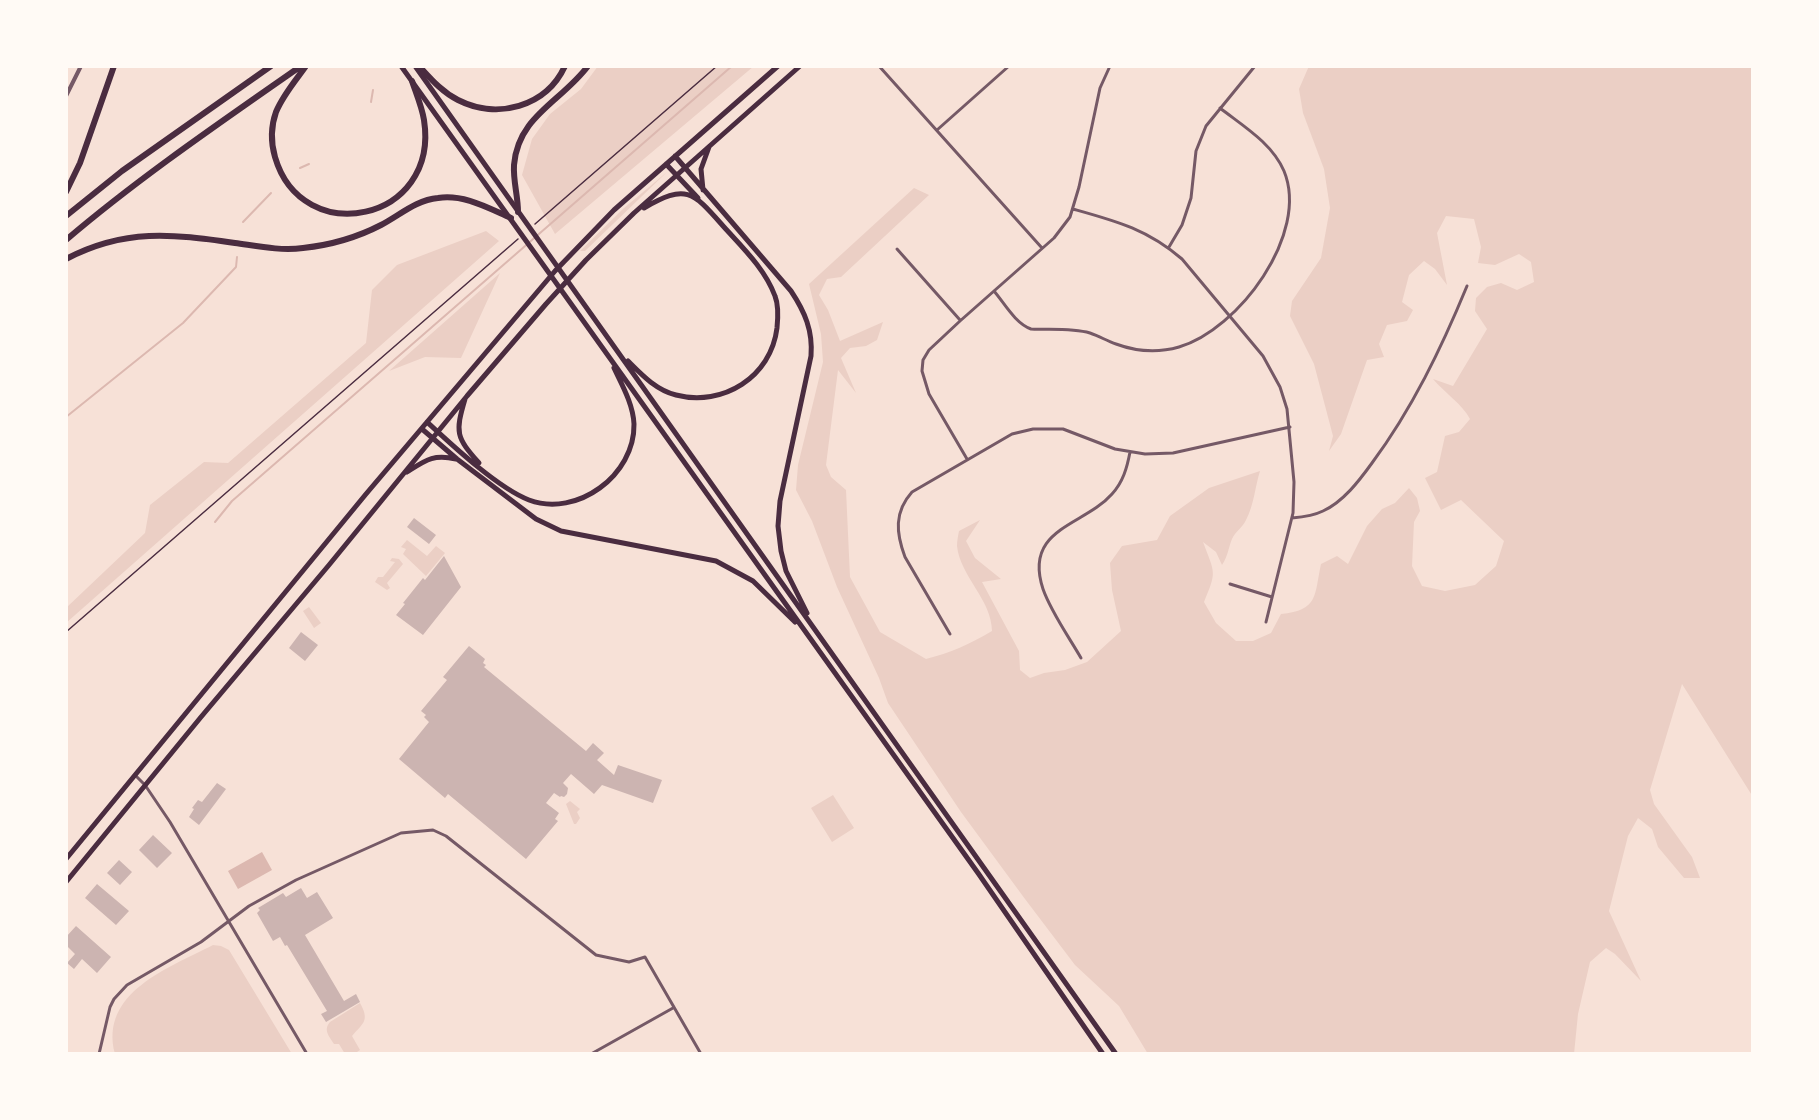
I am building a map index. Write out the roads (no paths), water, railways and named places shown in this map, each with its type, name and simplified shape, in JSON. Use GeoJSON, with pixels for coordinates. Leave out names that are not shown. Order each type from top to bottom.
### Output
{"type":"FeatureCollection","features":[{"type":"Feature","properties":{"kind":"highway"},"geometry":{"type":"LineString","coordinates":[[66,192],[80,163],[114,66]]}},
{"type":"Feature","properties":{"kind":"highway"},"geometry":{"type":"LineString","coordinates":[[66,216],[123,171],[271,66]]}},
{"type":"Feature","properties":{"kind":"highway"},"geometry":{"type":"LineString","coordinates":[[66,240],[104,207],[158,167],[301,66]]}},
{"type":"Feature","properties":{"kind":"highway"},"geometry":{"type":"LineString","coordinates":[[306,66],[276,112],[272,130],[273,150],[278,165],[294,190],[309,203],[341,214],[360,213],[380,208],[397,198],[416,177],[423,159],[426,137],[424,118],[412,81]]}},
{"type":"Feature","properties":{"kind":"highway"},"geometry":{"type":"LineString","coordinates":[[417,66],[436,85],[458,100],[479,108],[493,110],[511,109],[532,101],[553,85],[565,66]]}},
{"type":"Feature","properties":{"kind":"highway"},"geometry":{"type":"LineString","coordinates":[[518,212],[514,165],[523,132],[533,119],[570,86],[588,66]]}},
{"type":"Feature","properties":{"kind":"highway"},"geometry":{"type":"LineString","coordinates":[[66,259],[97,245],[151,235],[170,235],[271,248],[300,249],[332,244],[358,236],[417,203],[438,198],[466,200],[511,218]]}},
{"type":"Feature","properties":{"kind":"main road"},"geometry":{"type":"LineString","coordinates":[[401,66],[581,315],[1015,926],[1103,1054]]}},
{"type":"Feature","properties":{"kind":"main road"},"geometry":{"type":"LineString","coordinates":[[417,66],[518,212],[1116,1054]]}},
{"type":"Feature","properties":{"kind":"main road"},"geometry":{"type":"LineString","coordinates":[[66,859],[366,494],[555,271],[614,210],[778,66]]}},
{"type":"Feature","properties":{"kind":"main road"},"geometry":{"type":"LineString","coordinates":[[66,882],[432,437],[546,304],[586,260],[634,213],[800,66]]}},
{"type":"Feature","properties":{"kind":"main road"},"geometry":{"type":"LineString","coordinates":[[704,192],[701,169],[710,145]]}},
{"type":"Feature","properties":{"kind":"main road"},"geometry":{"type":"LineString","coordinates":[[675,156],[791,291],[803,308],[808,322],[812,337],[811,356],[780,501],[778,526],[786,571],[814,627]]}},
{"type":"Feature","properties":{"kind":"main road"},"geometry":{"type":"LineString","coordinates":[[618,352],[657,387],[676,395],[696,398],[716,396],[734,390],[750,380],[769,355],[776,338],[775,296],[758,265],[666,164]]}},
{"type":"Feature","properties":{"kind":"main road"},"geometry":{"type":"LineString","coordinates":[[634,213],[672,194],[680,193],[700,200]]}},
{"type":"Feature","properties":{"kind":"main road"},"geometry":{"type":"LineString","coordinates":[[428,422],[488,474],[515,494],[530,501],[552,504],[572,501],[592,494],[613,477],[624,460],[631,442],[634,421],[631,407],[609,355]]}},
{"type":"Feature","properties":{"kind":"main road"},"geometry":{"type":"LineString","coordinates":[[467,396],[458,422],[458,430],[461,441],[488,474]]}},
{"type":"Feature","properties":{"kind":"main road"},"geometry":{"type":"LineString","coordinates":[[422,429],[457,459],[536,519],[561,531],[716,561],[753,581],[809,636]]}},
{"type":"Feature","properties":{"kind":"main road"},"geometry":{"type":"LineString","coordinates":[[401,476],[436,456],[457,459]]}},
{"type":"Feature","properties":{"kind":"street"},"geometry":{"type":"LineString","coordinates":[[66,96],[81,66]]}},
{"type":"Feature","properties":{"kind":"street"},"geometry":{"type":"LineString","coordinates":[[879,66],[1043,249]]}},
{"type":"Feature","properties":{"kind":"street"},"geometry":{"type":"LineString","coordinates":[[937,130],[1009,66]]}},
{"type":"Feature","properties":{"kind":"street"},"geometry":{"type":"LineString","coordinates":[[968,459],[932,399],[923,377],[923,360],[929,350],[1043,249],[1064,227],[1073,209],[1100,88],[1110,66]]}},
{"type":"Feature","properties":{"kind":"street"},"geometry":{"type":"LineString","coordinates":[[1168,247],[1182,225],[1191,198],[1196,151],[1202,135],[1220,108],[1255,66]]}},
{"type":"Feature","properties":{"kind":"street"},"geometry":{"type":"LineString","coordinates":[[994,291],[1018,321],[1025,326],[1091,333],[1136,349],[1158,350],[1179,347],[1203,336],[1231,315],[1247,299],[1268,270],[1278,249],[1288,214],[1289,191],[1284,171],[1276,156],[1253,133],[1220,108]]}},
{"type":"Feature","properties":{"kind":"street"},"geometry":{"type":"LineString","coordinates":[[1073,209],[1127,225],[1168,247],[1182,259],[1231,315],[1263,356],[1274,375],[1287,409],[1294,482],[1292,518],[1266,622]]}},
{"type":"Feature","properties":{"kind":"street"},"geometry":{"type":"LineString","coordinates":[[897,249],[960,321]]}},
{"type":"Feature","properties":{"kind":"street"},"geometry":{"type":"LineString","coordinates":[[1292,518],[1307,517],[1324,511],[1351,489],[1391,438],[1412,403],[1467,286]]}},
{"type":"Feature","properties":{"kind":"street"},"geometry":{"type":"LineString","coordinates":[[950,634],[905,557],[900,544],[897,525],[902,505],[912,492],[1012,434],[1033,429],[1063,429],[1114,449],[1145,454],[1173,453],[1290,427]]}},
{"type":"Feature","properties":{"kind":"street"},"geometry":{"type":"LineString","coordinates":[[1081,658],[1043,589],[1040,574],[1042,557],[1045,546],[1059,530],[1111,496],[1123,478],[1130,452]]}},
{"type":"Feature","properties":{"kind":"street"},"geometry":{"type":"LineString","coordinates":[[1230,584],[1272,597]]}},
{"type":"Feature","properties":{"kind":"street"},"geometry":{"type":"LineString","coordinates":[[135,775],[145,785],[170,822],[307,1054]]}},
{"type":"Feature","properties":{"kind":"street"},"geometry":{"type":"LineString","coordinates":[[99,1054],[110,1007],[127,985],[201,942],[249,906],[296,880],[401,833],[433,830],[446,836],[596,955],[629,962],[645,957],[701,1054]]}},
{"type":"Feature","properties":{"kind":"street"},"geometry":{"type":"LineString","coordinates":[[591,1054],[673,1008]]}},
{"type":"Feature","properties":{"kind":"waterway"},"geometry":{"type":"LineString","coordinates":[[215,522],[232,501],[732,66]]}},
{"type":"Feature","properties":{"kind":"waterway"},"geometry":{"type":"LineString","coordinates":[[371,102],[373,90]]}},
{"type":"Feature","properties":{"kind":"waterway"},"geometry":{"type":"LineString","coordinates":[[300,168],[309,164]]}},
{"type":"Feature","properties":{"kind":"waterway"},"geometry":{"type":"LineString","coordinates":[[243,222],[271,193]]}},
{"type":"Feature","properties":{"kind":"waterway"},"geometry":{"type":"LineString","coordinates":[[66,417],[183,323],[236,267],[237,257]]}}]}
